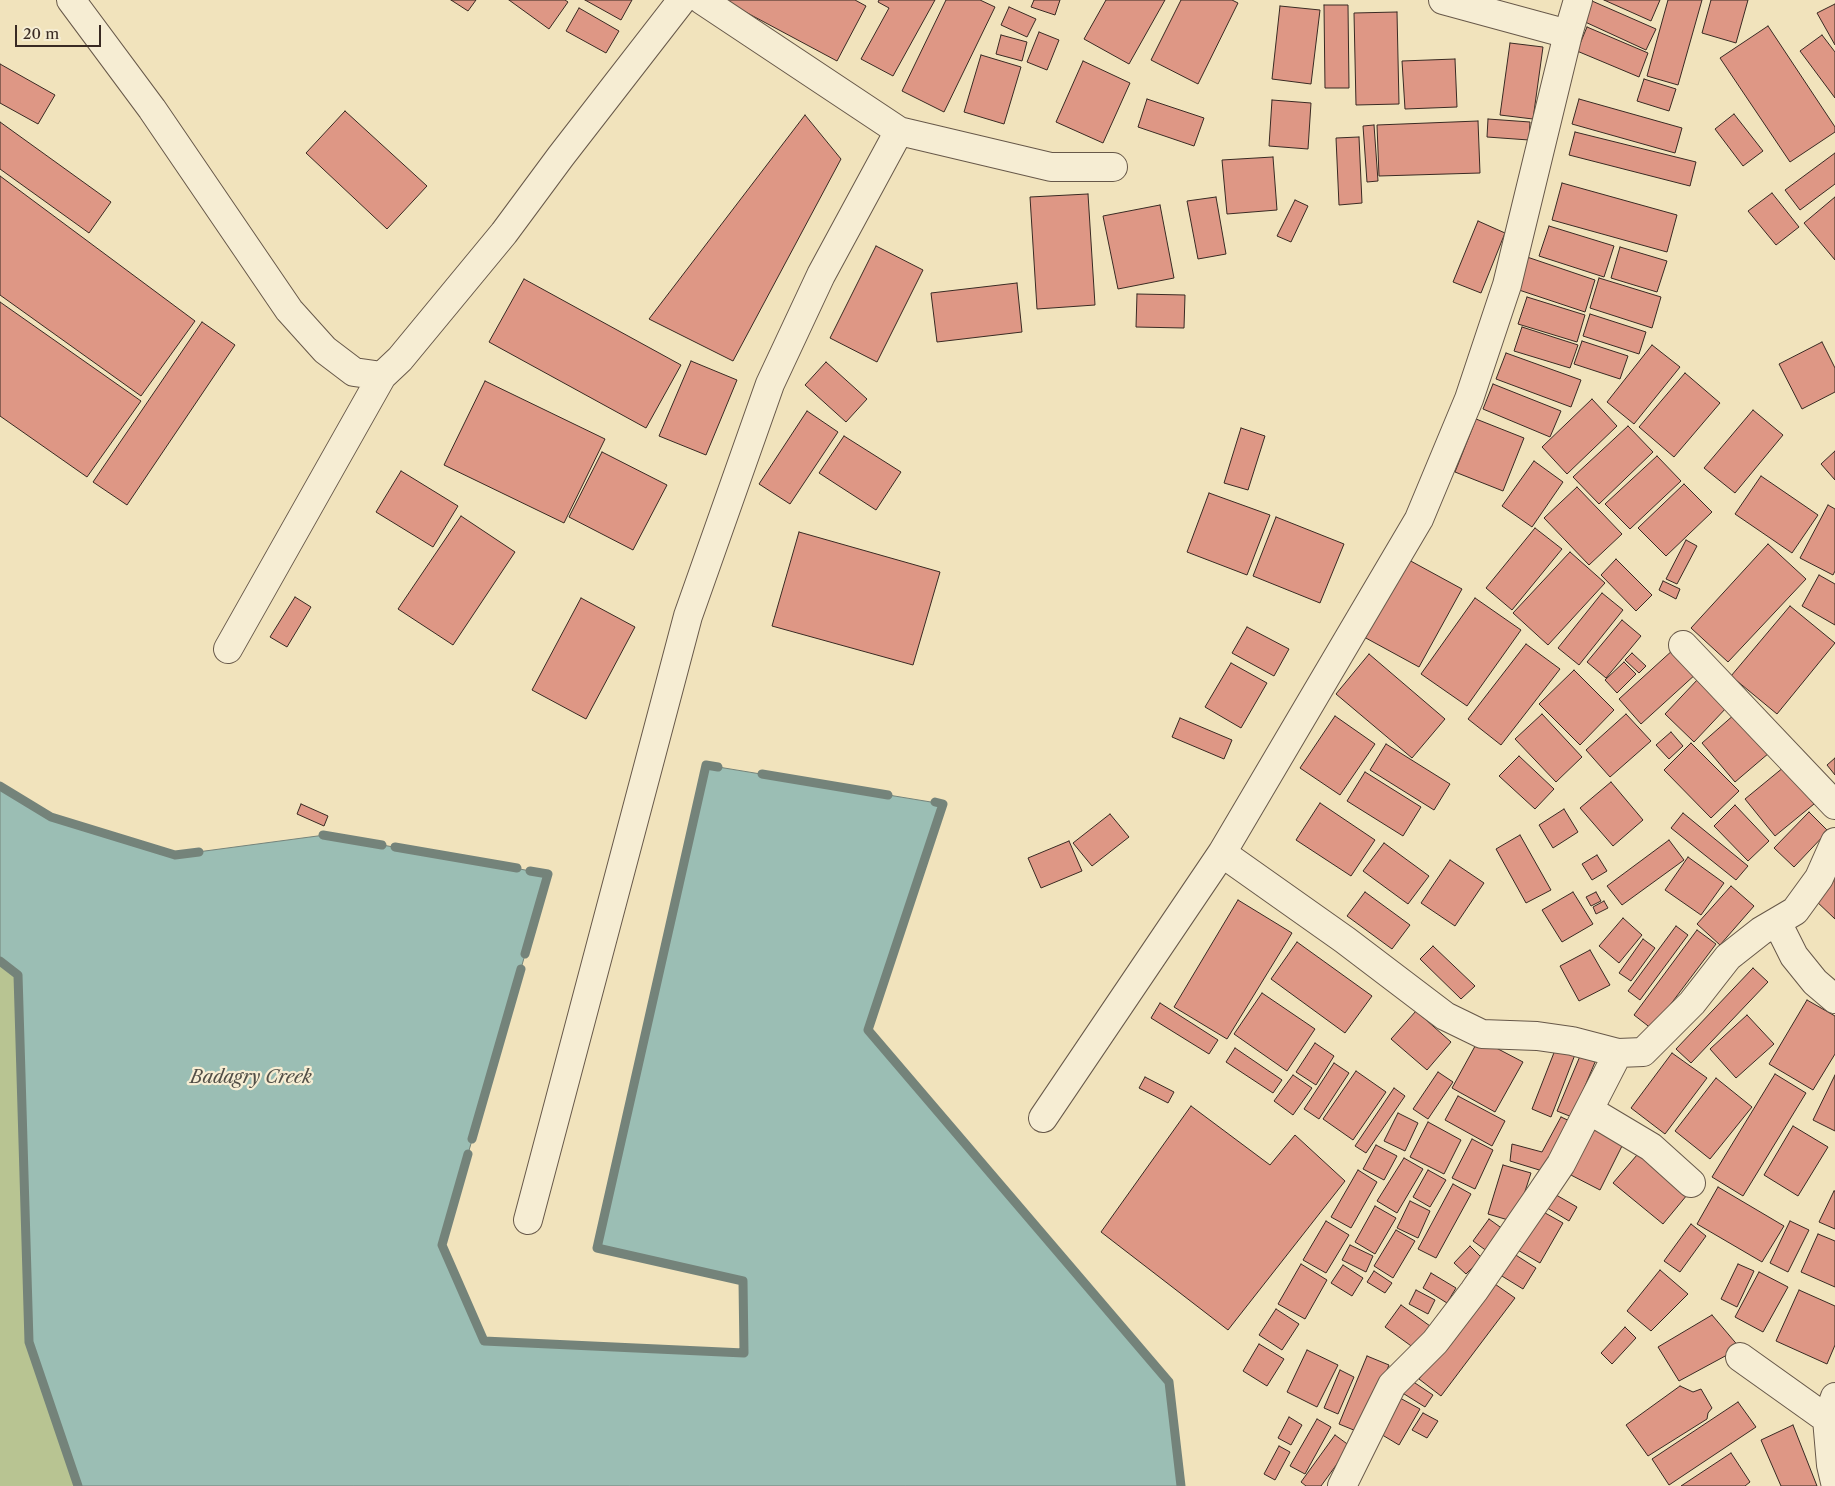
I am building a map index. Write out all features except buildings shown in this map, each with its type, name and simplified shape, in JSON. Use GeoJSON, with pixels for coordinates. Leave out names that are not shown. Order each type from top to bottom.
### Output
{"type":"FeatureCollection","features":[{"type":"Feature","properties":{"kind":"street"},"geometry":{"type":"LineString","coordinates":[[70,0],[152,109],[289,310],[325,350],[354,372],[382,376]]}},
{"type":"Feature","properties":{"kind":"street"},"geometry":{"type":"LineString","coordinates":[[228,649],[382,376],[400,359],[504,233],[682,0]]}},
{"type":"Feature","properties":{"kind":"street"},"geometry":{"type":"LineString","coordinates":[[702,0],[899,131],[1051,167],[1113,167]]}},
{"type":"Feature","properties":{"kind":"street"},"geometry":{"type":"LineString","coordinates":[[1443,0],[1568,34]]}},
{"type":"Feature","properties":{"kind":"street"},"geometry":{"type":"LineString","coordinates":[[1043,1118],[1222,853],[1423,510],[1469,399],[1507,285],[1578,0]]}},
{"type":"Feature","properties":{"kind":"street"},"geometry":{"type":"LineString","coordinates":[[528,1220],[688,616],[770,384],[821,275],[899,131]]}},
{"type":"Feature","properties":{"kind":"street"},"geometry":{"type":"LineString","coordinates":[[1683,645],[1835,805]]}},
{"type":"Feature","properties":{"kind":"street"},"geometry":{"type":"LineString","coordinates":[[1222,853],[1337,934],[1445,1016],[1482,1034],[1538,1036],[1572,1041],[1618,1053],[1643,1052],[1692,1003],[1728,957],[1795,911],[1819,878],[1835,842]]}},
{"type":"Feature","properties":{"kind":"street"},"geometry":{"type":"LineString","coordinates":[[1777,922],[1794,956],[1815,982],[1835,999]]}},
{"type":"Feature","properties":{"kind":"street"},"geometry":{"type":"LineString","coordinates":[[1342,1486],[1392,1385],[1435,1342],[1474,1291],[1561,1164],[1618,1053]]}},
{"type":"Feature","properties":{"kind":"street"},"geometry":{"type":"LineString","coordinates":[[1589,1110],[1651,1147],[1691,1183]]}},
{"type":"Feature","properties":{"kind":"street"},"geometry":{"type":"LineString","coordinates":[[1740,1357],[1831,1408],[1831,1465],[1835,1482]]}},
{"type":"Feature","properties":{"kind":"green space"},"geometry":{"type":"Polygon","coordinates":[[[0,961],[18,975],[29,1342],[78,1486],[0,1486],[0,961]]]}},
{"type":"Feature","properties":{"kind":"water","name":"Badagry Creek"},"geometry":{"type":"Polygon","coordinates":[[[706,765],[943,804],[868,1030],[1169,1382],[1181,1486],[78,1486],[29,1342],[18,975],[0,961],[0,786],[51,817],[175,855],[325,835],[548,874],[442,1245],[484,1341],[744,1353],[743,1281],[597,1248],[706,765]]]}},
{"type":"Feature","properties":{"kind":"waterway"},"geometry":{"type":"LineString","coordinates":[[468,1154],[442,1245],[484,1341],[744,1353],[743,1281],[597,1248],[706,765],[718,767]]}},
{"type":"Feature","properties":{"kind":"waterway"},"geometry":{"type":"LineString","coordinates":[[762,774],[888,795]]}},
{"type":"Feature","properties":{"kind":"waterway"},"geometry":{"type":"LineString","coordinates":[[0,786],[51,817],[175,855],[199,852]]}},
{"type":"Feature","properties":{"kind":"waterway"},"geometry":{"type":"LineString","coordinates":[[935,802],[943,804],[868,1030],[1169,1382],[1181,1486]]}},
{"type":"Feature","properties":{"kind":"waterway"},"geometry":{"type":"LineString","coordinates":[[323,835],[382,845]]}},
{"type":"Feature","properties":{"kind":"waterway"},"geometry":{"type":"LineString","coordinates":[[395,847],[517,868]]}},
{"type":"Feature","properties":{"kind":"waterway"},"geometry":{"type":"LineString","coordinates":[[525,954],[548,874],[530,871]]}},
{"type":"Feature","properties":{"kind":"waterway"},"geometry":{"type":"LineString","coordinates":[[0,961],[18,975],[29,1342],[78,1486]]}},
{"type":"Feature","properties":{"kind":"waterway"},"geometry":{"type":"LineString","coordinates":[[472,1139],[521,969]]}}]}
